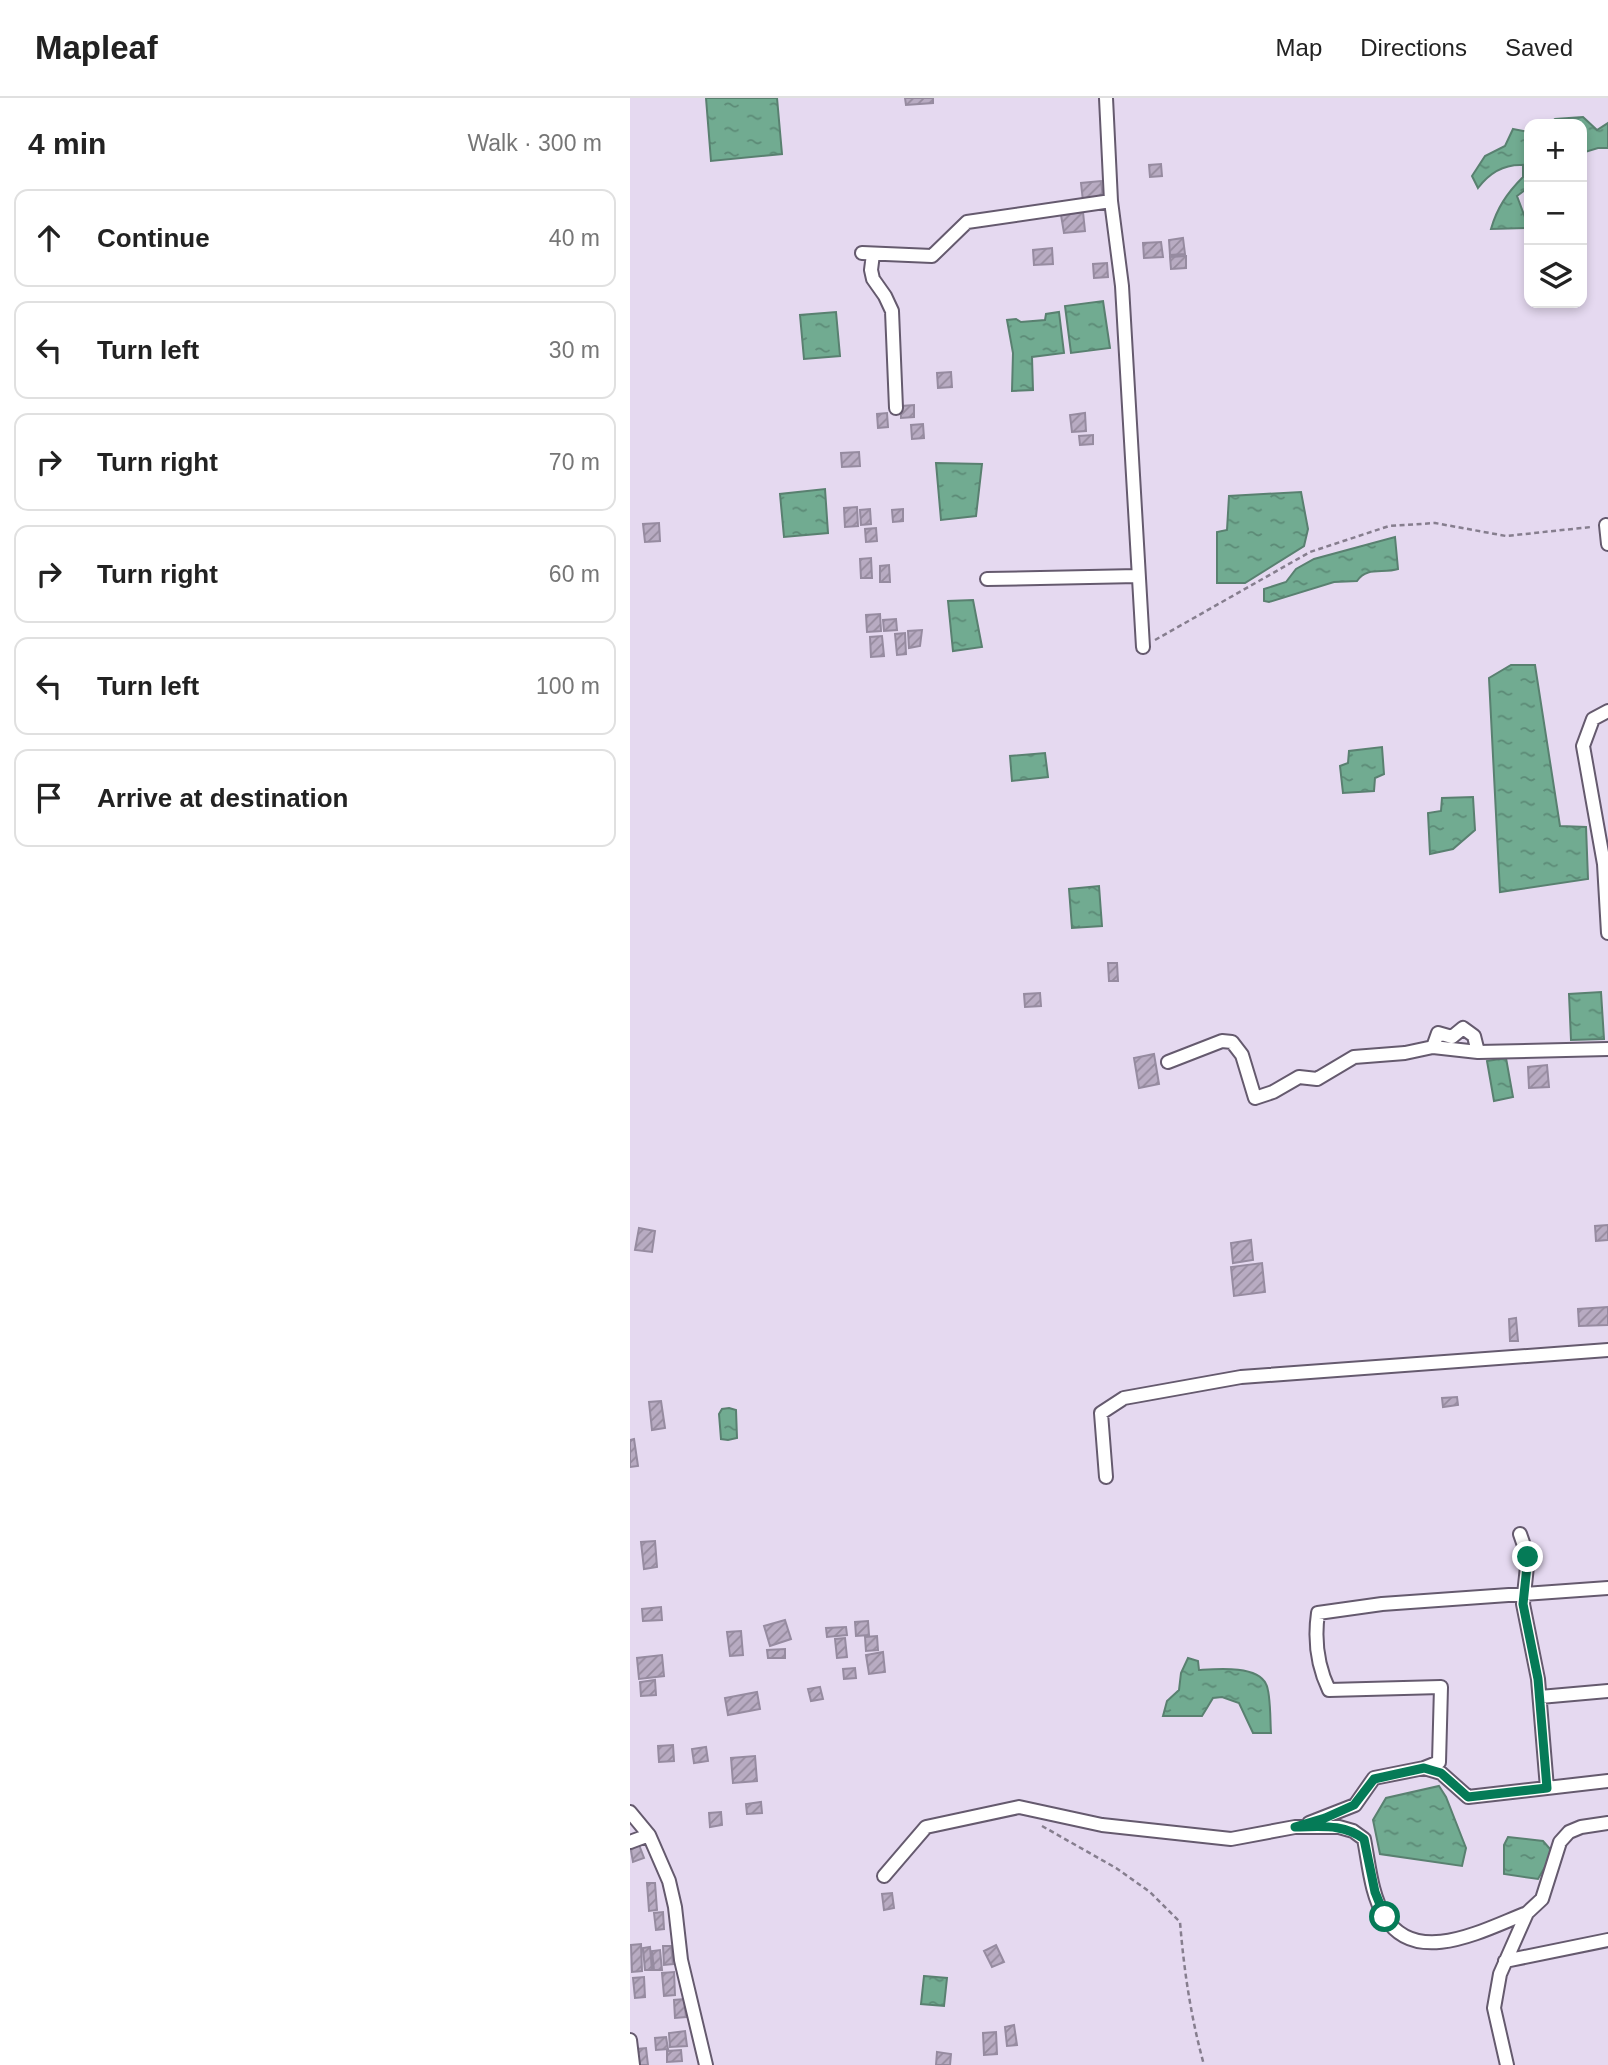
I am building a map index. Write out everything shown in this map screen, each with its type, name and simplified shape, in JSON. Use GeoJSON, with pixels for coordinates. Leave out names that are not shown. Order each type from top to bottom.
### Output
{"type":"FeatureCollection","features":[{"type":"Feature","properties":{"kind":"street"},"geometry":{"type":"LineString","coordinates":[[1106,98],[1111,201],[1122,286],[1143,647]]}},
{"type":"Feature","properties":{"kind":"street"},"geometry":{"type":"LineString","coordinates":[[896,408],[892,311],[886,296],[873,279],[868,254],[932,257],[967,222],[1111,201]]}},
{"type":"Feature","properties":{"kind":"street"},"geometry":{"type":"LineString","coordinates":[[1606,525],[1608,544]]}},
{"type":"Feature","properties":{"kind":"street"},"geometry":{"type":"LineString","coordinates":[[987,579],[1138,576]]}},
{"type":"Feature","properties":{"kind":"street"},"geometry":{"type":"LineString","coordinates":[[1608,711],[1593,719],[1583,746],[1604,864],[1608,933]]}},
{"type":"Feature","properties":{"kind":"street"},"geometry":{"type":"LineString","coordinates":[[1433,1047],[1438,1033],[1452,1037],[1463,1028],[1474,1036],[1478,1052]]}},
{"type":"Feature","properties":{"kind":"street"},"geometry":{"type":"LineString","coordinates":[[1168,1062],[1222,1041],[1232,1042],[1242,1055],[1255,1098],[1273,1092],[1299,1077],[1317,1079],[1354,1057],[1405,1053],[1433,1047],[1478,1052],[1608,1049]]}},
{"type":"Feature","properties":{"kind":"street"},"geometry":{"type":"LineString","coordinates":[[1106,1477],[1101,1413],[1124,1398],[1241,1377],[1608,1350]]}},
{"type":"Feature","properties":{"kind":"street"},"geometry":{"type":"LineString","coordinates":[[1520,1534],[1528,1557],[1523,1604],[1538,1679],[1547,1788]]}},
{"type":"Feature","properties":{"kind":"street"},"geometry":{"type":"LineString","coordinates":[[884,1876],[926,1827],[1019,1807],[1102,1825],[1231,1839],[1295,1827],[1325,1818],[1354,1805],[1374,1779],[1439,1762],[1441,1688],[1329,1690],[1320,1671],[1315,1636],[1318,1613],[1382,1604],[1608,1588]]}},
{"type":"Feature","properties":{"kind":"street"},"geometry":{"type":"LineString","coordinates":[[1540,1698],[1608,1691]]}},
{"type":"Feature","properties":{"kind":"street"},"geometry":{"type":"LineString","coordinates":[[1424,1768],[1441,1773],[1468,1797],[1608,1781]]}},
{"type":"Feature","properties":{"kind":"street"},"geometry":{"type":"LineString","coordinates":[[630,1811],[649,1835],[669,1881],[681,1960],[706,2065]]}},
{"type":"Feature","properties":{"kind":"street"},"geometry":{"type":"LineString","coordinates":[[1507,2065],[1494,2008],[1505,1961],[1527,1913],[1542,1899],[1560,1842],[1569,1832],[1581,1827],[1608,1823]]}},
{"type":"Feature","properties":{"kind":"street"},"geometry":{"type":"LineString","coordinates":[[1295,1827],[1339,1827],[1353,1831],[1364,1839],[1375,1892],[1385,1917],[1404,1938],[1438,1944],[1527,1913]]}},
{"type":"Feature","properties":{"kind":"street"},"geometry":{"type":"LineString","coordinates":[[630,1842],[649,1835]]}},
{"type":"Feature","properties":{"kind":"street"},"geometry":{"type":"LineString","coordinates":[[1505,1961],[1608,1940]]}},
{"type":"Feature","properties":{"kind":"street"},"geometry":{"type":"LineString","coordinates":[[630,2040],[633,2065]]}},
{"type":"Feature","properties":{"kind":"path"},"geometry":{"type":"LineString","coordinates":[[1143,647],[1310,552],[1389,526],[1435,523],[1506,536],[1606,525]]}},
{"type":"Feature","properties":{"kind":"path"},"geometry":{"type":"LineString","coordinates":[[1035,1822],[1116,1868],[1150,1892],[1180,1922],[1183,1963],[1194,2028],[1204,2065]]}},
{"type":"Feature","properties":{"kind":"water"},"geometry":{"type":"Polygon","coordinates":[[[706,98],[777,98],[782,154],[711,161],[706,98]]]}},
{"type":"Feature","properties":{"kind":"water"},"geometry":{"type":"Polygon","coordinates":[[[1587,121],[1597,130],[1608,123],[1608,148],[1587,151],[1587,121]]]}},
{"type":"Feature","properties":{"kind":"water"},"geometry":{"type":"Polygon","coordinates":[[[1513,129],[1524,131],[1524,191],[1517,196],[1524,215],[1524,228],[1491,229],[1503,201],[1523,177],[1523,165],[1498,170],[1478,188],[1472,176],[1485,156],[1505,146],[1513,129]]]}},
{"type":"Feature","properties":{"kind":"water"},"geometry":{"type":"Polygon","coordinates":[[[1103,301],[1110,348],[1071,353],[1065,306],[1103,301]]]}},
{"type":"Feature","properties":{"kind":"water"},"geometry":{"type":"Polygon","coordinates":[[[836,312],[840,356],[804,359],[800,315],[836,312]]]}},
{"type":"Feature","properties":{"kind":"water"},"geometry":{"type":"Polygon","coordinates":[[[1059,312],[1064,353],[1032,357],[1033,390],[1012,391],[1013,353],[1007,320],[1045,320],[1046,314],[1059,312]]]}},
{"type":"Feature","properties":{"kind":"water"},"geometry":{"type":"Polygon","coordinates":[[[936,463],[982,464],[976,516],[941,520],[936,463]]]}},
{"type":"Feature","properties":{"kind":"water"},"geometry":{"type":"Polygon","coordinates":[[[825,489],[828,533],[784,537],[780,494],[825,489]]]}},
{"type":"Feature","properties":{"kind":"water"},"geometry":{"type":"Polygon","coordinates":[[[1301,492],[1308,529],[1304,546],[1245,583],[1217,583],[1217,532],[1227,530],[1229,496],[1301,492]]]}},
{"type":"Feature","properties":{"kind":"water"},"geometry":{"type":"Polygon","coordinates":[[[1395,537],[1398,569],[1370,572],[1357,581],[1334,582],[1269,602],[1264,601],[1264,589],[1286,582],[1296,569],[1314,559],[1395,537]]]}},
{"type":"Feature","properties":{"kind":"water"},"geometry":{"type":"Polygon","coordinates":[[[973,600],[982,647],[953,651],[948,601],[973,600]]]}},
{"type":"Feature","properties":{"kind":"water"},"geometry":{"type":"Polygon","coordinates":[[[1511,665],[1535,665],[1560,826],[1586,827],[1588,879],[1500,892],[1489,678],[1511,665]]]}},
{"type":"Feature","properties":{"kind":"water"},"geometry":{"type":"Polygon","coordinates":[[[1382,747],[1384,774],[1375,778],[1374,791],[1343,793],[1340,766],[1348,763],[1349,751],[1382,747]]]}},
{"type":"Feature","properties":{"kind":"water"},"geometry":{"type":"Polygon","coordinates":[[[1045,753],[1048,777],[1012,781],[1010,756],[1045,753]]]}},
{"type":"Feature","properties":{"kind":"water"},"geometry":{"type":"Polygon","coordinates":[[[1473,797],[1475,830],[1453,849],[1430,854],[1428,813],[1441,811],[1442,798],[1473,797]]]}},
{"type":"Feature","properties":{"kind":"water"},"geometry":{"type":"Polygon","coordinates":[[[1099,886],[1102,926],[1072,928],[1069,889],[1099,886]]]}},
{"type":"Feature","properties":{"kind":"water"},"geometry":{"type":"Polygon","coordinates":[[[1601,992],[1604,1039],[1571,1040],[1569,994],[1601,992]]]}},
{"type":"Feature","properties":{"kind":"water"},"geometry":{"type":"Polygon","coordinates":[[[1506,1058],[1513,1097],[1494,1101],[1487,1061],[1506,1058]]]}},
{"type":"Feature","properties":{"kind":"water"},"geometry":{"type":"Polygon","coordinates":[[[722,1409],[736,1410],[737,1438],[721,1439],[719,1414],[722,1409]]]}},
{"type":"Feature","properties":{"kind":"water"},"geometry":{"type":"Polygon","coordinates":[[[1188,1658],[1198,1661],[1199,1670],[1245,1671],[1261,1678],[1269,1694],[1271,1733],[1253,1733],[1239,1703],[1222,1697],[1213,1698],[1202,1716],[1163,1716],[1167,1701],[1179,1690],[1181,1673],[1188,1658]]]}},
{"type":"Feature","properties":{"kind":"water"},"geometry":{"type":"Polygon","coordinates":[[[1439,1786],[1466,1848],[1462,1866],[1380,1854],[1373,1820],[1386,1798],[1439,1786]]]}},
{"type":"Feature","properties":{"kind":"water"},"geometry":{"type":"Polygon","coordinates":[[[1508,1837],[1543,1841],[1551,1850],[1549,1860],[1538,1879],[1504,1874],[1504,1845],[1508,1837]]]}},
{"type":"Feature","properties":{"kind":"water"},"geometry":{"type":"Polygon","coordinates":[[[924,1976],[947,1978],[944,2006],[921,2004],[924,1976]]]}},
{"type":"Feature","properties":{"kind":"building"},"geometry":{"type":"Polygon","coordinates":[[[905,98],[933,98],[933,103],[906,105],[905,98]]]}},
{"type":"Feature","properties":{"kind":"building"},"geometry":{"type":"Polygon","coordinates":[[[1161,164],[1162,176],[1150,177],[1149,165],[1161,164]]]}},
{"type":"Feature","properties":{"kind":"building"},"geometry":{"type":"Polygon","coordinates":[[[1101,181],[1103,198],[1083,201],[1081,183],[1101,181]]]}},
{"type":"Feature","properties":{"kind":"building"},"geometry":{"type":"Polygon","coordinates":[[[1083,212],[1085,231],[1064,233],[1061,215],[1083,212]]]}},
{"type":"Feature","properties":{"kind":"building"},"geometry":{"type":"Polygon","coordinates":[[[1183,238],[1185,254],[1170,255],[1169,240],[1183,238]]]}},
{"type":"Feature","properties":{"kind":"building"},"geometry":{"type":"Polygon","coordinates":[[[1161,242],[1163,257],[1144,258],[1143,243],[1161,242]]]}},
{"type":"Feature","properties":{"kind":"building"},"geometry":{"type":"Polygon","coordinates":[[[1052,248],[1053,264],[1034,265],[1033,250],[1052,248]]]}},
{"type":"Feature","properties":{"kind":"building"},"geometry":{"type":"Polygon","coordinates":[[[1186,256],[1186,268],[1171,269],[1170,257],[1186,256]]]}},
{"type":"Feature","properties":{"kind":"building"},"geometry":{"type":"Polygon","coordinates":[[[1107,263],[1108,277],[1094,278],[1093,264],[1107,263]]]}},
{"type":"Feature","properties":{"kind":"building"},"geometry":{"type":"Polygon","coordinates":[[[951,372],[952,387],[938,388],[937,373],[951,372]]]}},
{"type":"Feature","properties":{"kind":"building"},"geometry":{"type":"Polygon","coordinates":[[[914,405],[914,417],[901,418],[901,406],[914,405]]]}},
{"type":"Feature","properties":{"kind":"building"},"geometry":{"type":"Polygon","coordinates":[[[887,413],[888,427],[878,428],[877,414],[887,413]]]}},
{"type":"Feature","properties":{"kind":"building"},"geometry":{"type":"Polygon","coordinates":[[[1085,413],[1086,431],[1072,432],[1070,415],[1085,413]]]}},
{"type":"Feature","properties":{"kind":"building"},"geometry":{"type":"Polygon","coordinates":[[[923,424],[924,438],[912,439],[911,425],[923,424]]]}},
{"type":"Feature","properties":{"kind":"building"},"geometry":{"type":"Polygon","coordinates":[[[1093,435],[1093,444],[1080,445],[1079,436],[1093,435]]]}},
{"type":"Feature","properties":{"kind":"building"},"geometry":{"type":"Polygon","coordinates":[[[859,452],[860,466],[842,467],[841,453],[859,452]]]}},
{"type":"Feature","properties":{"kind":"building"},"geometry":{"type":"Polygon","coordinates":[[[857,507],[858,526],[845,527],[844,508],[857,507]]]}},
{"type":"Feature","properties":{"kind":"building"},"geometry":{"type":"Polygon","coordinates":[[[870,509],[871,524],[861,525],[860,510],[870,509]]]}},
{"type":"Feature","properties":{"kind":"building"},"geometry":{"type":"Polygon","coordinates":[[[903,509],[903,521],[893,522],[892,510],[903,509]]]}},
{"type":"Feature","properties":{"kind":"building"},"geometry":{"type":"Polygon","coordinates":[[[659,523],[660,541],[645,542],[643,524],[659,523]]]}},
{"type":"Feature","properties":{"kind":"building"},"geometry":{"type":"Polygon","coordinates":[[[876,528],[877,541],[866,542],[865,529],[876,528]]]}},
{"type":"Feature","properties":{"kind":"building"},"geometry":{"type":"Polygon","coordinates":[[[871,558],[872,578],[861,578],[860,559],[871,558]]]}},
{"type":"Feature","properties":{"kind":"building"},"geometry":{"type":"Polygon","coordinates":[[[889,565],[890,582],[880,582],[880,566],[889,565]]]}},
{"type":"Feature","properties":{"kind":"building"},"geometry":{"type":"Polygon","coordinates":[[[880,614],[881,631],[867,632],[866,615],[880,614]]]}},
{"type":"Feature","properties":{"kind":"building"},"geometry":{"type":"Polygon","coordinates":[[[896,619],[897,630],[884,631],[883,620],[896,619]]]}},
{"type":"Feature","properties":{"kind":"building"},"geometry":{"type":"Polygon","coordinates":[[[922,630],[920,646],[909,648],[908,631],[922,630]]]}},
{"type":"Feature","properties":{"kind":"building"},"geometry":{"type":"Polygon","coordinates":[[[905,633],[906,654],[897,655],[895,634],[905,633]]]}},
{"type":"Feature","properties":{"kind":"building"},"geometry":{"type":"Polygon","coordinates":[[[882,636],[884,656],[871,657],[870,637],[882,636]]]}},
{"type":"Feature","properties":{"kind":"building"},"geometry":{"type":"Polygon","coordinates":[[[1108,963],[1117,963],[1118,981],[1109,981],[1108,963]]]}},
{"type":"Feature","properties":{"kind":"building"},"geometry":{"type":"Polygon","coordinates":[[[1040,993],[1041,1006],[1025,1007],[1024,994],[1040,993]]]}},
{"type":"Feature","properties":{"kind":"building"},"geometry":{"type":"Polygon","coordinates":[[[1154,1054],[1159,1084],[1139,1088],[1134,1058],[1154,1054]]]}},
{"type":"Feature","properties":{"kind":"building"},"geometry":{"type":"Polygon","coordinates":[[[1547,1065],[1549,1087],[1529,1088],[1528,1067],[1547,1065]]]}},
{"type":"Feature","properties":{"kind":"building"},"geometry":{"type":"Polygon","coordinates":[[[1608,1225],[1608,1240],[1596,1241],[1595,1226],[1608,1225]]]}},
{"type":"Feature","properties":{"kind":"building"},"geometry":{"type":"Polygon","coordinates":[[[639,1228],[655,1231],[652,1252],[635,1250],[639,1228]]]}},
{"type":"Feature","properties":{"kind":"building"},"geometry":{"type":"Polygon","coordinates":[[[1251,1240],[1253,1260],[1233,1263],[1231,1243],[1251,1240]]]}},
{"type":"Feature","properties":{"kind":"building"},"geometry":{"type":"Polygon","coordinates":[[[1262,1263],[1265,1292],[1234,1296],[1231,1267],[1262,1263]]]}},
{"type":"Feature","properties":{"kind":"building"},"geometry":{"type":"Polygon","coordinates":[[[1608,1307],[1608,1325],[1579,1326],[1578,1309],[1608,1307]]]}},
{"type":"Feature","properties":{"kind":"building"},"geometry":{"type":"Polygon","coordinates":[[[1516,1318],[1518,1341],[1510,1341],[1509,1319],[1516,1318]]]}},
{"type":"Feature","properties":{"kind":"building"},"geometry":{"type":"Polygon","coordinates":[[[1457,1397],[1458,1405],[1443,1407],[1442,1398],[1457,1397]]]}},
{"type":"Feature","properties":{"kind":"building"},"geometry":{"type":"Polygon","coordinates":[[[661,1401],[665,1428],[652,1430],[649,1402],[661,1401]]]}},
{"type":"Feature","properties":{"kind":"building"},"geometry":{"type":"Polygon","coordinates":[[[634,1439],[638,1466],[630,1467],[630,1440],[634,1439]]]}},
{"type":"Feature","properties":{"kind":"building"},"geometry":{"type":"Polygon","coordinates":[[[655,1541],[657,1567],[644,1569],[641,1542],[655,1541]]]}},
{"type":"Feature","properties":{"kind":"building"},"geometry":{"type":"Polygon","coordinates":[[[661,1607],[662,1620],[643,1621],[642,1609],[661,1607]]]}},
{"type":"Feature","properties":{"kind":"building"},"geometry":{"type":"Polygon","coordinates":[[[785,1620],[791,1639],[770,1646],[764,1626],[785,1620]]]}},
{"type":"Feature","properties":{"kind":"building"},"geometry":{"type":"Polygon","coordinates":[[[868,1621],[869,1635],[856,1636],[855,1622],[868,1621]]]}},
{"type":"Feature","properties":{"kind":"building"},"geometry":{"type":"Polygon","coordinates":[[[846,1627],[847,1635],[827,1637],[826,1628],[846,1627]]]}},
{"type":"Feature","properties":{"kind":"building"},"geometry":{"type":"Polygon","coordinates":[[[741,1631],[743,1655],[730,1656],[727,1632],[741,1631]]]}},
{"type":"Feature","properties":{"kind":"building"},"geometry":{"type":"Polygon","coordinates":[[[877,1636],[878,1650],[866,1651],[865,1637],[877,1636]]]}},
{"type":"Feature","properties":{"kind":"building"},"geometry":{"type":"Polygon","coordinates":[[[845,1638],[847,1657],[837,1658],[835,1639],[845,1638]]]}},
{"type":"Feature","properties":{"kind":"building"},"geometry":{"type":"Polygon","coordinates":[[[785,1649],[785,1658],[768,1658],[767,1650],[785,1649]]]}},
{"type":"Feature","properties":{"kind":"building"},"geometry":{"type":"Polygon","coordinates":[[[883,1652],[885,1672],[869,1674],[866,1655],[883,1652]]]}},
{"type":"Feature","properties":{"kind":"building"},"geometry":{"type":"Polygon","coordinates":[[[662,1655],[664,1676],[639,1679],[637,1658],[662,1655]]]}},
{"type":"Feature","properties":{"kind":"building"},"geometry":{"type":"Polygon","coordinates":[[[855,1668],[856,1678],[844,1679],[843,1669],[855,1668]]]}},
{"type":"Feature","properties":{"kind":"building"},"geometry":{"type":"Polygon","coordinates":[[[655,1680],[656,1695],[641,1696],[640,1682],[655,1680]]]}},
{"type":"Feature","properties":{"kind":"building"},"geometry":{"type":"Polygon","coordinates":[[[820,1687],[823,1699],[811,1701],[808,1689],[820,1687]]]}},
{"type":"Feature","properties":{"kind":"building"},"geometry":{"type":"Polygon","coordinates":[[[757,1692],[760,1709],[728,1715],[725,1698],[757,1692]]]}},
{"type":"Feature","properties":{"kind":"building"},"geometry":{"type":"Polygon","coordinates":[[[673,1745],[674,1761],[659,1762],[658,1746],[673,1745]]]}},
{"type":"Feature","properties":{"kind":"building"},"geometry":{"type":"Polygon","coordinates":[[[706,1747],[708,1761],[694,1763],[692,1749],[706,1747]]]}},
{"type":"Feature","properties":{"kind":"building"},"geometry":{"type":"Polygon","coordinates":[[[755,1756],[757,1781],[733,1783],[731,1758],[755,1756]]]}},
{"type":"Feature","properties":{"kind":"building"},"geometry":{"type":"Polygon","coordinates":[[[761,1802],[762,1813],[747,1814],[746,1804],[761,1802]]]}},
{"type":"Feature","properties":{"kind":"building"},"geometry":{"type":"Polygon","coordinates":[[[721,1812],[722,1825],[710,1827],[709,1813],[721,1812]]]}},
{"type":"Feature","properties":{"kind":"building"},"geometry":{"type":"Polygon","coordinates":[[[638,1842],[644,1858],[633,1862],[630,1845],[638,1842]]]}},
{"type":"Feature","properties":{"kind":"building"},"geometry":{"type":"Polygon","coordinates":[[[647,1883],[655,1883],[657,1910],[649,1911],[647,1883]]]}},
{"type":"Feature","properties":{"kind":"building"},"geometry":{"type":"Polygon","coordinates":[[[892,1893],[894,1908],[884,1910],[882,1894],[892,1893]]]}},
{"type":"Feature","properties":{"kind":"building"},"geometry":{"type":"Polygon","coordinates":[[[663,1912],[664,1929],[656,1930],[654,1913],[663,1912]]]}},
{"type":"Feature","properties":{"kind":"building"},"geometry":{"type":"Polygon","coordinates":[[[641,1944],[642,1971],[632,1972],[631,1945],[641,1944]]]}},
{"type":"Feature","properties":{"kind":"building"},"geometry":{"type":"Polygon","coordinates":[[[996,1945],[1004,1962],[992,1967],[984,1951],[996,1945]]]}},
{"type":"Feature","properties":{"kind":"building"},"geometry":{"type":"Polygon","coordinates":[[[663,1946],[671,1946],[673,1964],[664,1965],[663,1946]]]}},
{"type":"Feature","properties":{"kind":"building"},"geometry":{"type":"Polygon","coordinates":[[[650,1947],[652,1970],[645,1970],[643,1948],[650,1947]]]}},
{"type":"Feature","properties":{"kind":"building"},"geometry":{"type":"Polygon","coordinates":[[[660,1950],[662,1970],[654,1970],[652,1951],[660,1950]]]}},
{"type":"Feature","properties":{"kind":"building"},"geometry":{"type":"Polygon","coordinates":[[[674,1972],[675,1995],[664,1996],[662,1973],[674,1972]]]}},
{"type":"Feature","properties":{"kind":"building"},"geometry":{"type":"Polygon","coordinates":[[[644,1977],[645,1997],[635,1998],[633,1978],[644,1977]]]}},
{"type":"Feature","properties":{"kind":"building"},"geometry":{"type":"Polygon","coordinates":[[[684,1999],[686,2017],[675,2018],[674,2000],[684,1999]]]}},
{"type":"Feature","properties":{"kind":"building"},"geometry":{"type":"Polygon","coordinates":[[[1014,2025],[1017,2045],[1007,2046],[1005,2027],[1014,2025]]]}},
{"type":"Feature","properties":{"kind":"building"},"geometry":{"type":"Polygon","coordinates":[[[685,2031],[687,2046],[670,2047],[669,2033],[685,2031]]]}},
{"type":"Feature","properties":{"kind":"building"},"geometry":{"type":"Polygon","coordinates":[[[996,2032],[997,2054],[984,2055],[983,2033],[996,2032]]]}},
{"type":"Feature","properties":{"kind":"building"},"geometry":{"type":"Polygon","coordinates":[[[666,2037],[668,2049],[656,2050],[655,2038],[666,2037]]]}},
{"type":"Feature","properties":{"kind":"building"},"geometry":{"type":"Polygon","coordinates":[[[646,2048],[648,2065],[638,2065],[637,2049],[646,2048]]]}},
{"type":"Feature","properties":{"kind":"building"},"geometry":{"type":"Polygon","coordinates":[[[681,2050],[682,2061],[667,2062],[667,2051],[681,2050]]]}},
{"type":"Feature","properties":{"kind":"building"},"geometry":{"type":"Polygon","coordinates":[[[937,2052],[951,2054],[950,2065],[936,2065],[937,2052]]]}},
{"type":"Feature","properties":{"kind":"route"},"geometry":{"type":"LineString","coordinates":[[1385,1917],[1375,1892],[1364,1839],[1353,1831],[1339,1827],[1295,1827],[1354,1805],[1374,1779],[1424,1768],[1441,1773],[1468,1797],[1547,1788],[1538,1679],[1523,1604],[1528,1557]]}}]}
